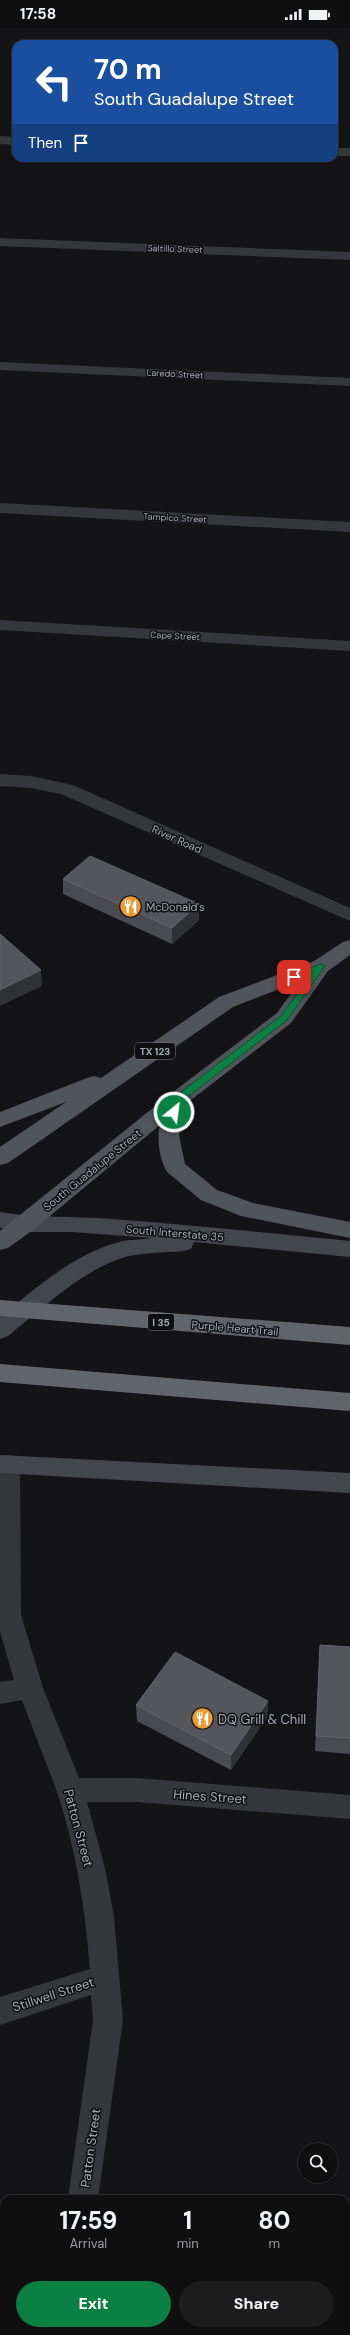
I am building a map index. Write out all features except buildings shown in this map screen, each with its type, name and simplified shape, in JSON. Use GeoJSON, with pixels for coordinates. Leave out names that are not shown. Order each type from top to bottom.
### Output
{"type":"FeatureCollection","features":[{"type":"Feature","properties":{"kind":"highway","name":"Purple Heart Trail"},"geometry":{"type":"LineString","coordinates":[[0,1308],[321,1336],[350,1336]]}},
{"type":"Feature","properties":{"kind":"highway"},"geometry":{"type":"LineString","coordinates":[[0,1373],[350,1402]]}},
{"type":"Feature","properties":{"kind":"main road","name":"South Guadalupe Street"},"geometry":{"type":"LineString","coordinates":[[0,1158],[226,1002],[321,966],[350,946]]}},
{"type":"Feature","properties":{"kind":"main road","name":"South Guadalupe Street"},"geometry":{"type":"LineString","coordinates":[[0,1242],[26,1224],[177,1100],[284,1018],[321,966]]}},
{"type":"Feature","properties":{"kind":"main road"},"geometry":{"type":"LineString","coordinates":[[0,1120],[131,1068]]}},
{"type":"Feature","properties":{"kind":"main road"},"geometry":{"type":"LineString","coordinates":[[177,1100],[168,1135],[175,1167],[209,1195],[249,1210],[350,1230]]}},
{"type":"Feature","properties":{"kind":"main road","name":"South Interstate 35"},"geometry":{"type":"LineString","coordinates":[[0,1220],[26,1224],[72,1224],[350,1249]]}},
{"type":"Feature","properties":{"kind":"main road"},"geometry":{"type":"LineString","coordinates":[[0,1330],[51,1289],[82,1268],[118,1250],[226,1238]]}},
{"type":"Feature","properties":{"kind":"main road"},"geometry":{"type":"LineString","coordinates":[[3,1463],[350,1483]]}},
{"type":"Feature","properties":{"kind":"street"},"geometry":{"type":"LineString","coordinates":[[0,140],[12,141]]}},
{"type":"Feature","properties":{"kind":"street"},"geometry":{"type":"LineString","coordinates":[[338,152],[350,152]]}},
{"type":"Feature","properties":{"kind":"street","name":"Saltillo Street"},"geometry":{"type":"LineString","coordinates":[[0,242],[350,256]]}},
{"type":"Feature","properties":{"kind":"street","name":"Laredo Street"},"geometry":{"type":"LineString","coordinates":[[0,366],[350,382]]}},
{"type":"Feature","properties":{"kind":"street","name":"Tampico Street"},"geometry":{"type":"LineString","coordinates":[[0,508],[350,527]]}},
{"type":"Feature","properties":{"kind":"street","name":"Cape Street"},"geometry":{"type":"LineString","coordinates":[[0,625],[350,646]]}},
{"type":"Feature","properties":{"kind":"street","name":"River Road"},"geometry":{"type":"LineString","coordinates":[[0,780],[31,782],[66,789],[350,916]]}},
{"type":"Feature","properties":{"kind":"street","name":"Patton Street"},"geometry":{"type":"LineString","coordinates":[[3,1463],[8,1615],[30,1688],[70,1790],[96,1896],[106,1978],[108,2020],[84,2195]]}},
{"type":"Feature","properties":{"kind":"street"},"geometry":{"type":"LineString","coordinates":[[0,1693],[30,1688]]}},
{"type":"Feature","properties":{"kind":"street","name":"Hines Street"},"geometry":{"type":"LineString","coordinates":[[70,1790],[136,1790],[350,1807]]}},
{"type":"Feature","properties":{"kind":"street","name":"Stillwell Street"},"geometry":{"type":"LineString","coordinates":[[0,2011],[77,1985],[106,1978]]}},
{"type":"Feature","properties":{"kind":"place","name":"McDonald's"},"geometry":{"type":"Point","coordinates":[131,907]}},
{"type":"Feature","properties":{"kind":"place","name":"DQ Grill & Chill"},"geometry":{"type":"Point","coordinates":[202,1719]}},
{"type":"Feature","properties":{"kind":"route"},"geometry":{"type":"LineString","coordinates":[[174,1112],[177,1100],[284,1018],[321,966],[294,977]]}}]}
